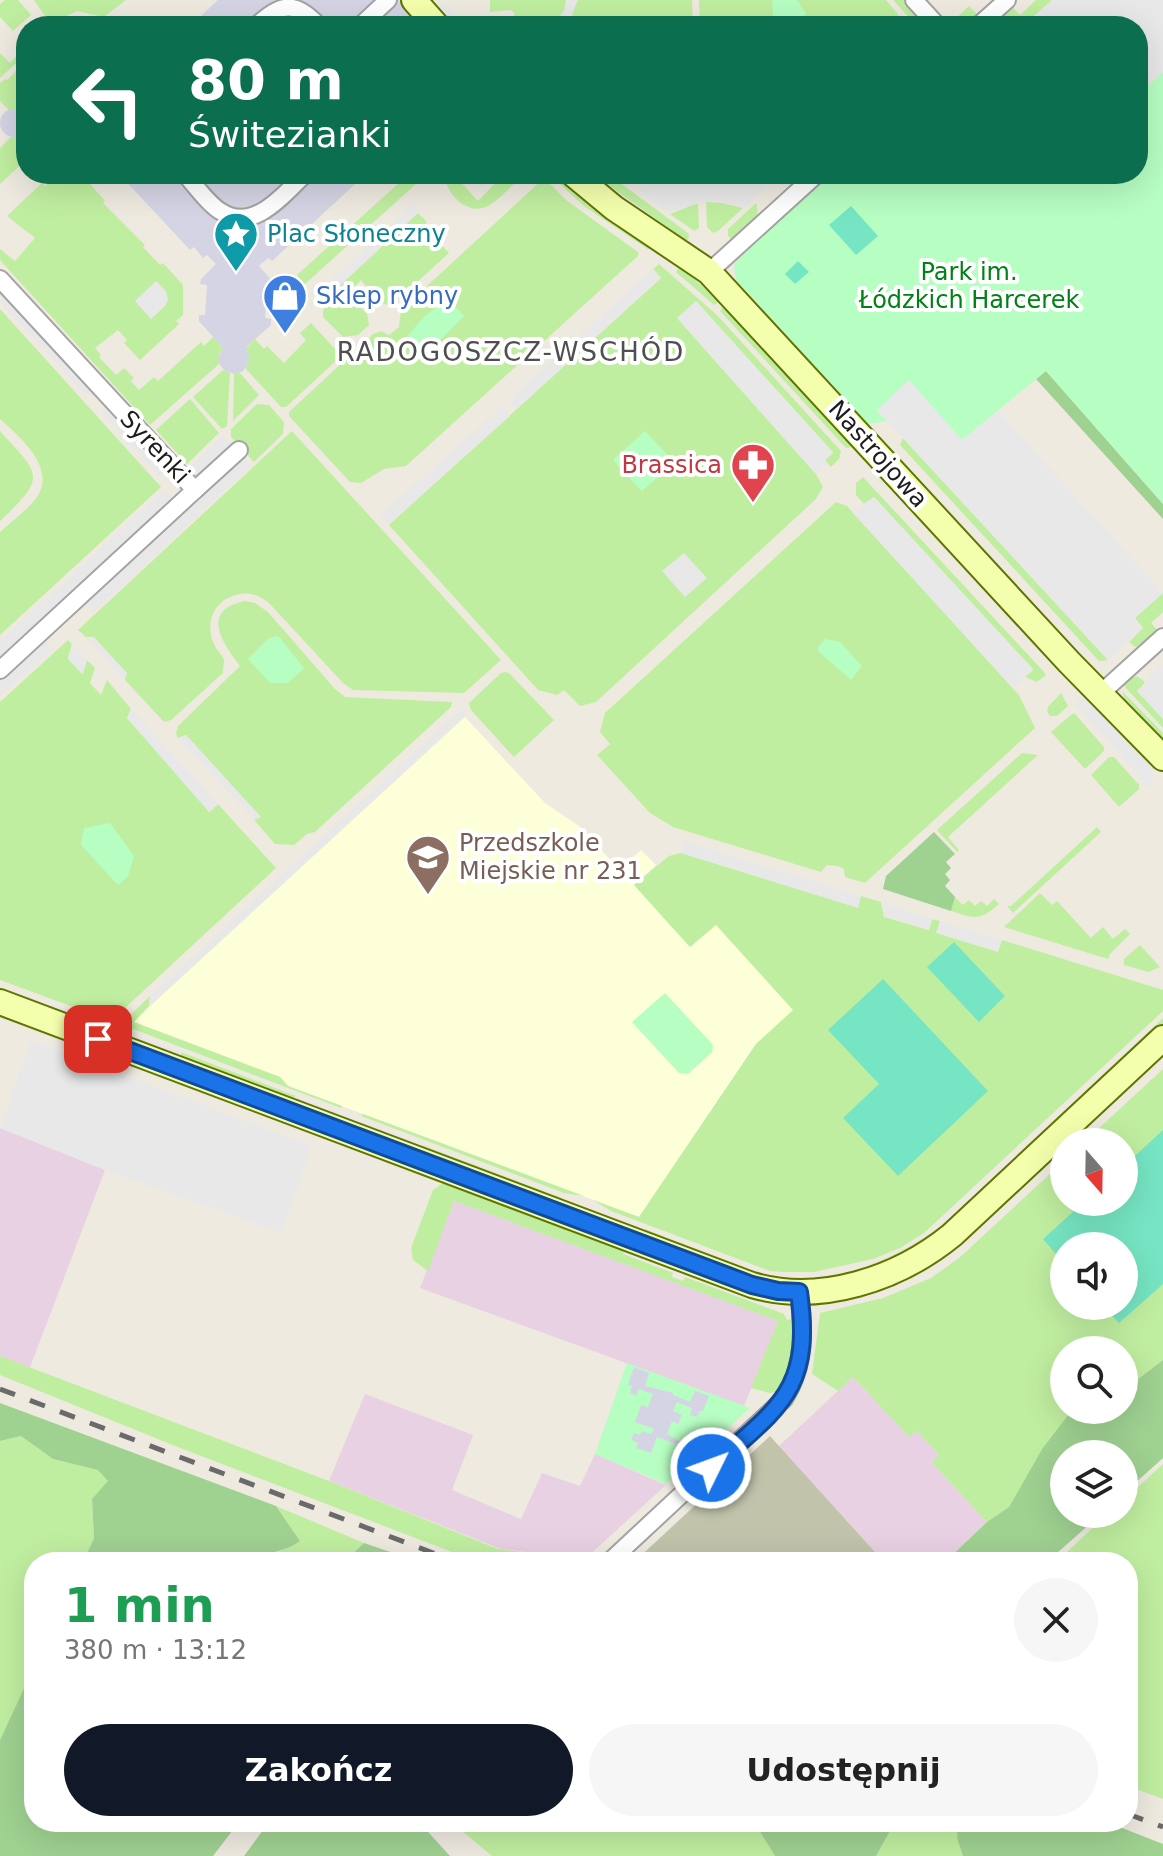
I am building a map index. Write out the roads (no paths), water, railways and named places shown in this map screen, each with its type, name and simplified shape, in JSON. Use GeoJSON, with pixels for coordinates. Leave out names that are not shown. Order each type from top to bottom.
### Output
{"type":"FeatureCollection","features":[{"type":"Feature","properties":{"kind":"street"},"geometry":{"type":"LineString","coordinates":[[371,16],[388,0]]}},
{"type":"Feature","properties":{"kind":"street"},"geometry":{"type":"LineString","coordinates":[[414,0],[428,16]]}},
{"type":"Feature","properties":{"kind":"street"},"geometry":{"type":"LineString","coordinates":[[914,0],[929,16]]}},
{"type":"Feature","properties":{"kind":"street"},"geometry":{"type":"LineString","coordinates":[[989,16],[1007,0]]}},
{"type":"Feature","properties":{"kind":"street"},"geometry":{"type":"LineString","coordinates":[[269,16],[279,8],[288,7],[309,16]]}},
{"type":"Feature","properties":{"kind":"street"},"geometry":{"type":"LineString","coordinates":[[194,184],[218,210],[241,218],[265,211],[294,184]]}},
{"type":"Feature","properties":{"kind":"street","name":"Nastrojowa"},"geometry":{"type":"LineString","coordinates":[[585,184],[614,208],[709,272],[1163,758]]}},
{"type":"Feature","properties":{"kind":"street"},"geometry":{"type":"LineString","coordinates":[[709,272],[806,184]]}},
{"type":"Feature","properties":{"kind":"street","name":"Syrenki"},"geometry":{"type":"LineString","coordinates":[[0,279],[195,490],[0,670]]}},
{"type":"Feature","properties":{"kind":"street"},"geometry":{"type":"LineString","coordinates":[[195,490],[239,450]]}},
{"type":"Feature","properties":{"kind":"street"},"geometry":{"type":"LineString","coordinates":[[1100,694],[1163,637]]}},
{"type":"Feature","properties":{"kind":"street"},"geometry":{"type":"LineString","coordinates":[[0,1002],[752,1285],[799,1292],[868,1280],[924,1256],[952,1235],[1163,1038]]}},
{"type":"Feature","properties":{"kind":"street"},"geometry":{"type":"LineString","coordinates":[[620,1552],[784,1399],[800,1365],[802,1314],[799,1292]]}},
{"type":"Feature","properties":{"kind":"railway"},"geometry":{"type":"LineString","coordinates":[[0,1389],[431,1552]]}},
{"type":"Feature","properties":{"kind":"railway"},"geometry":{"type":"LineString","coordinates":[[1138,1818],[1163,1827]]}},
{"type":"Feature","properties":{"kind":"place","name":"Plac Słoneczny"},"geometry":{"type":"Point","coordinates":[236,273]}},
{"type":"Feature","properties":{"kind":"place","name":"Sklep rybny"},"geometry":{"type":"Point","coordinates":[285,335]}},
{"type":"Feature","properties":{"kind":"place","name":"Brassica"},"geometry":{"type":"Point","coordinates":[753,504]}},
{"type":"Feature","properties":{"kind":"place","name":"Przedszkole Miejskie nr 231"},"geometry":{"type":"Point","coordinates":[428,896]}},
{"type":"Feature","properties":{"kind":"district","name":"RADOGOSZCZ-WSCHÓD"},"geometry":{"type":"Point","coordinates":[511,352]}},
{"type":"Feature","properties":{"kind":"park label","name":"Park im. Łódzkich Harcerek"},"geometry":{"type":"Point","coordinates":[969,286]}}]}
